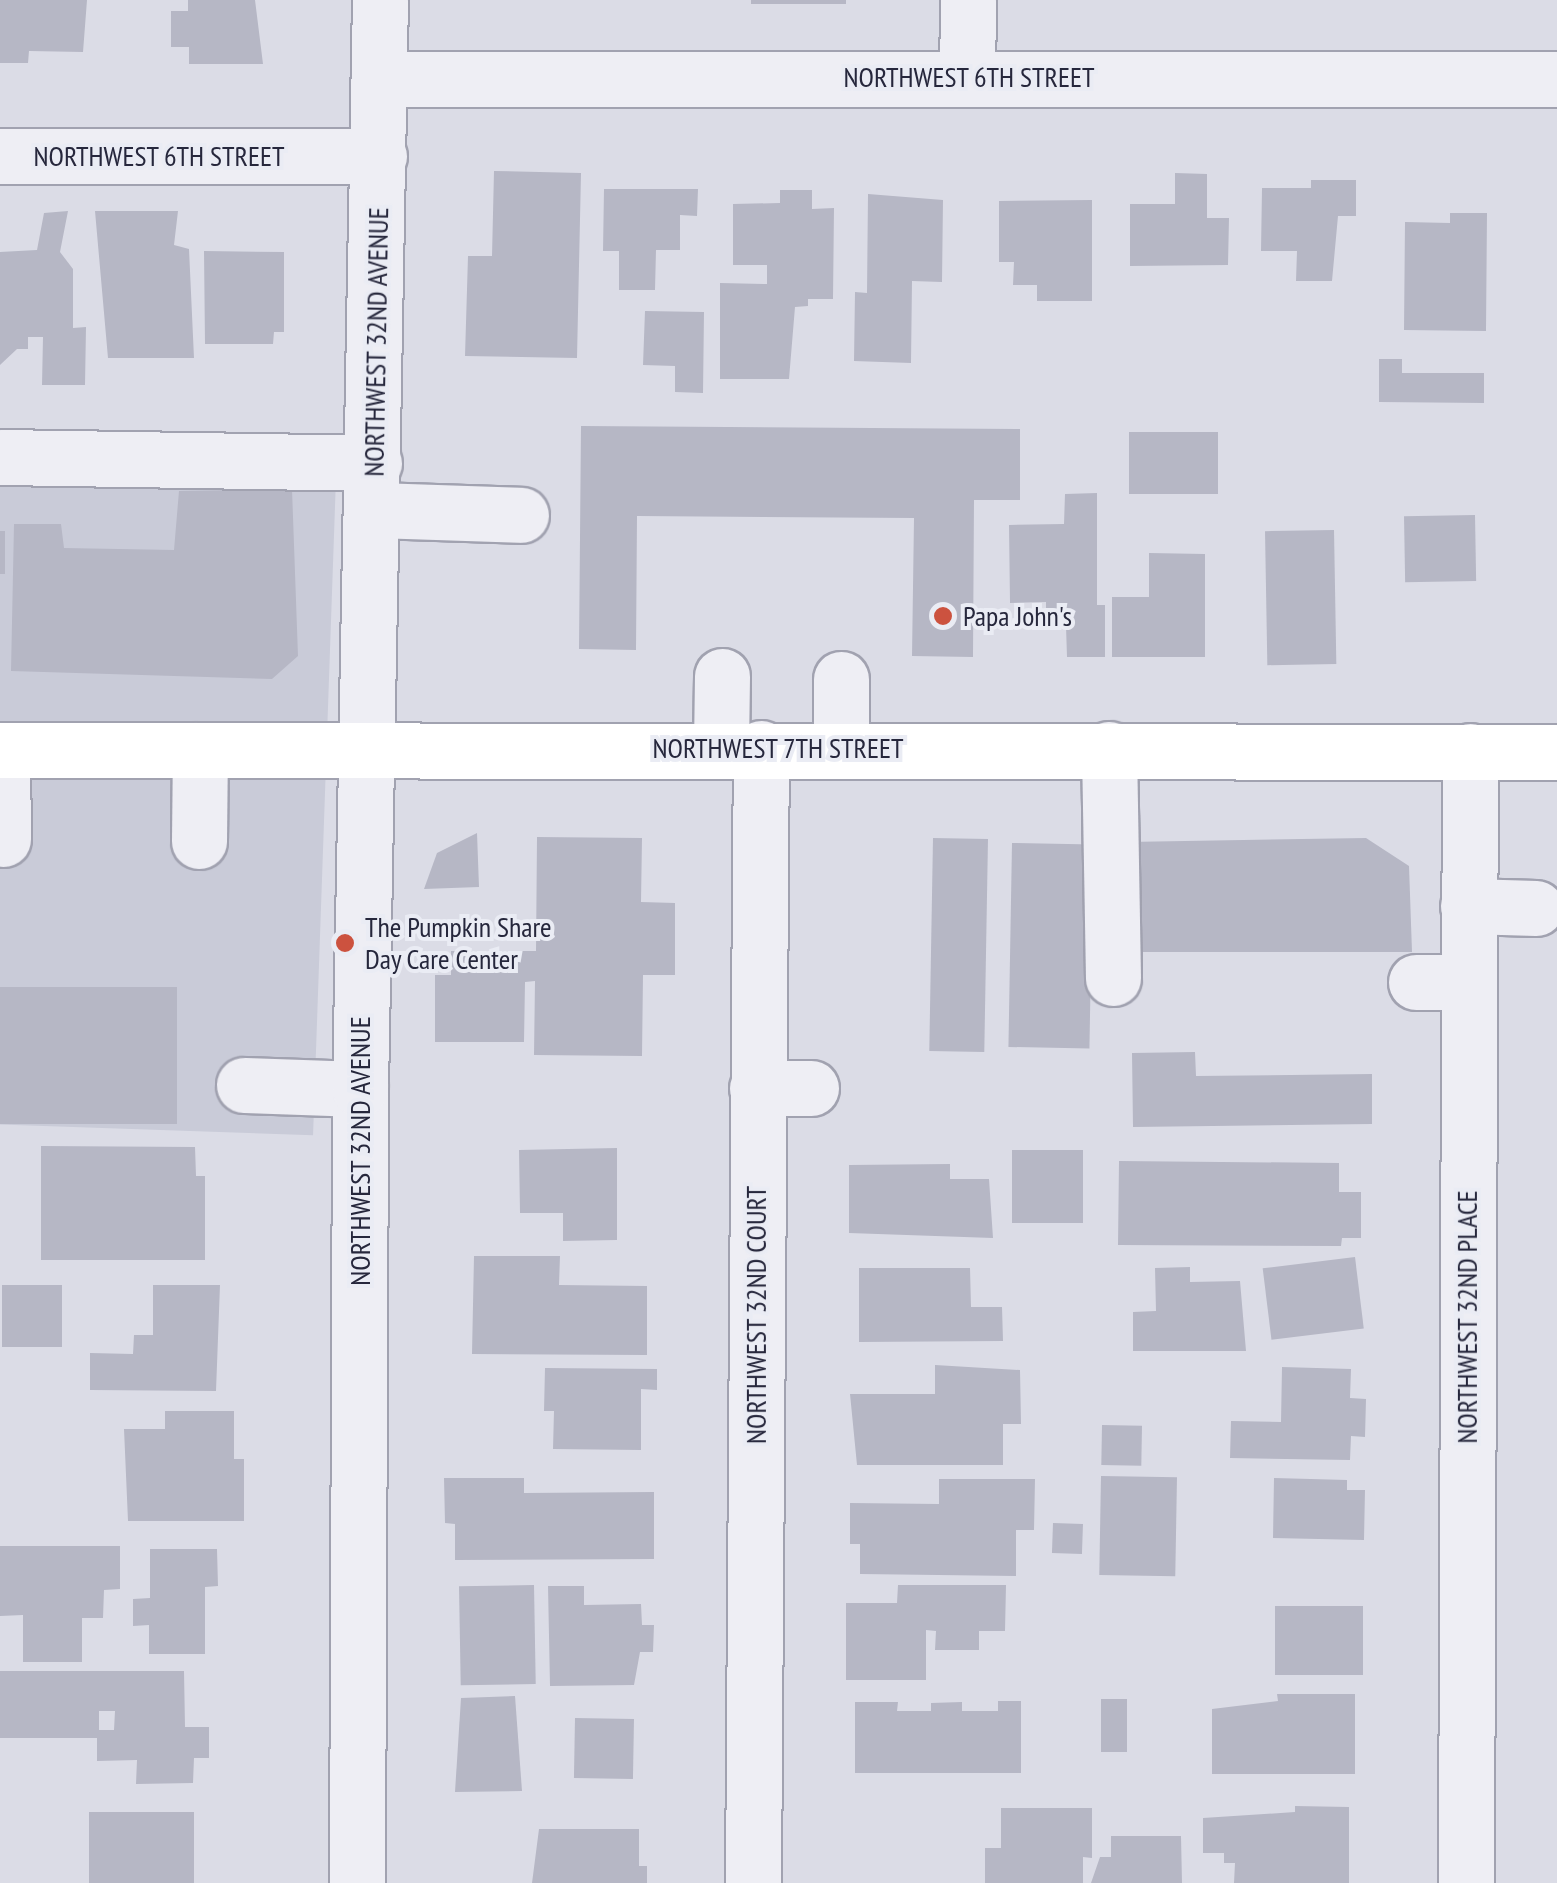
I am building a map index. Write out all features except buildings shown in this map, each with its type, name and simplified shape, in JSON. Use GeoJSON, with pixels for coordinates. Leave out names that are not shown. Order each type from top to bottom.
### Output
{"type":"FeatureCollection","features":[{"type":"Feature","properties":{"kind":"main road","name":"NORTHWEST 7TH STREET"},"geometry":{"type":"LineString","coordinates":[[1,750],[841,748],[1557,752]]}},
{"type":"Feature","properties":{"kind":"street","name":"NORTHWEST 32ND AVENUE"},"geometry":{"type":"LineString","coordinates":[[357,1883],[360,1088],[380,0]]}},
{"type":"Feature","properties":{"kind":"street"},"geometry":{"type":"LineString","coordinates":[[967,76],[968,0]]}},
{"type":"Feature","properties":{"kind":"street","name":"NORTHWEST 6TH STREET"},"geometry":{"type":"LineString","coordinates":[[381,79],[1557,79]]}},
{"type":"Feature","properties":{"kind":"street","name":"NORTHWEST 6TH STREET"},"geometry":{"type":"LineString","coordinates":[[0,156],[379,156]]}},
{"type":"Feature","properties":{"kind":"street"},"geometry":{"type":"LineString","coordinates":[[0,457],[374,486],[520,515]]}},
{"type":"Feature","properties":{"kind":"street","name":"NORTHWEST 32ND COURT"},"geometry":{"type":"LineString","coordinates":[[722,676],[741,748],[758,1088],[752,1883]]}},
{"type":"Feature","properties":{"kind":"street"},"geometry":{"type":"LineString","coordinates":[[841,679],[841,748]]}},
{"type":"Feature","properties":{"kind":"street"},"geometry":{"type":"LineString","coordinates":[[1109,749],[1113,978]]}},
{"type":"Feature","properties":{"kind":"street"},"geometry":{"type":"LineString","coordinates":[[1,750],[4,840]]}},
{"type":"Feature","properties":{"kind":"street"},"geometry":{"type":"LineString","coordinates":[[199,841],[200,750]]}},
{"type":"Feature","properties":{"kind":"street","name":"NORTHWEST 32ND PLACE"},"geometry":{"type":"LineString","coordinates":[[1466,1883],[1442,982],[1468,906],[1470,751]]}},
{"type":"Feature","properties":{"kind":"street"},"geometry":{"type":"LineString","coordinates":[[1468,906],[1536,908]]}},
{"type":"Feature","properties":{"kind":"street"},"geometry":{"type":"LineString","coordinates":[[244,1085],[360,1088]]}},
{"type":"Feature","properties":{"kind":"street"},"geometry":{"type":"LineString","coordinates":[[758,1088],[812,1088]]}},
{"type":"Feature","properties":{"kind":"shaded area"},"geometry":{"type":"Polygon","coordinates":[[[0,472],[336,484],[313,1135],[0,1124],[0,472]]]}},
{"type":"Feature","properties":{"kind":"place","name":"Papa John's"},"geometry":{"type":"Point","coordinates":[943,616]}},
{"type":"Feature","properties":{"kind":"place","name":"The Pumpkin Share Day Care Center"},"geometry":{"type":"Point","coordinates":[345,943]}}]}
